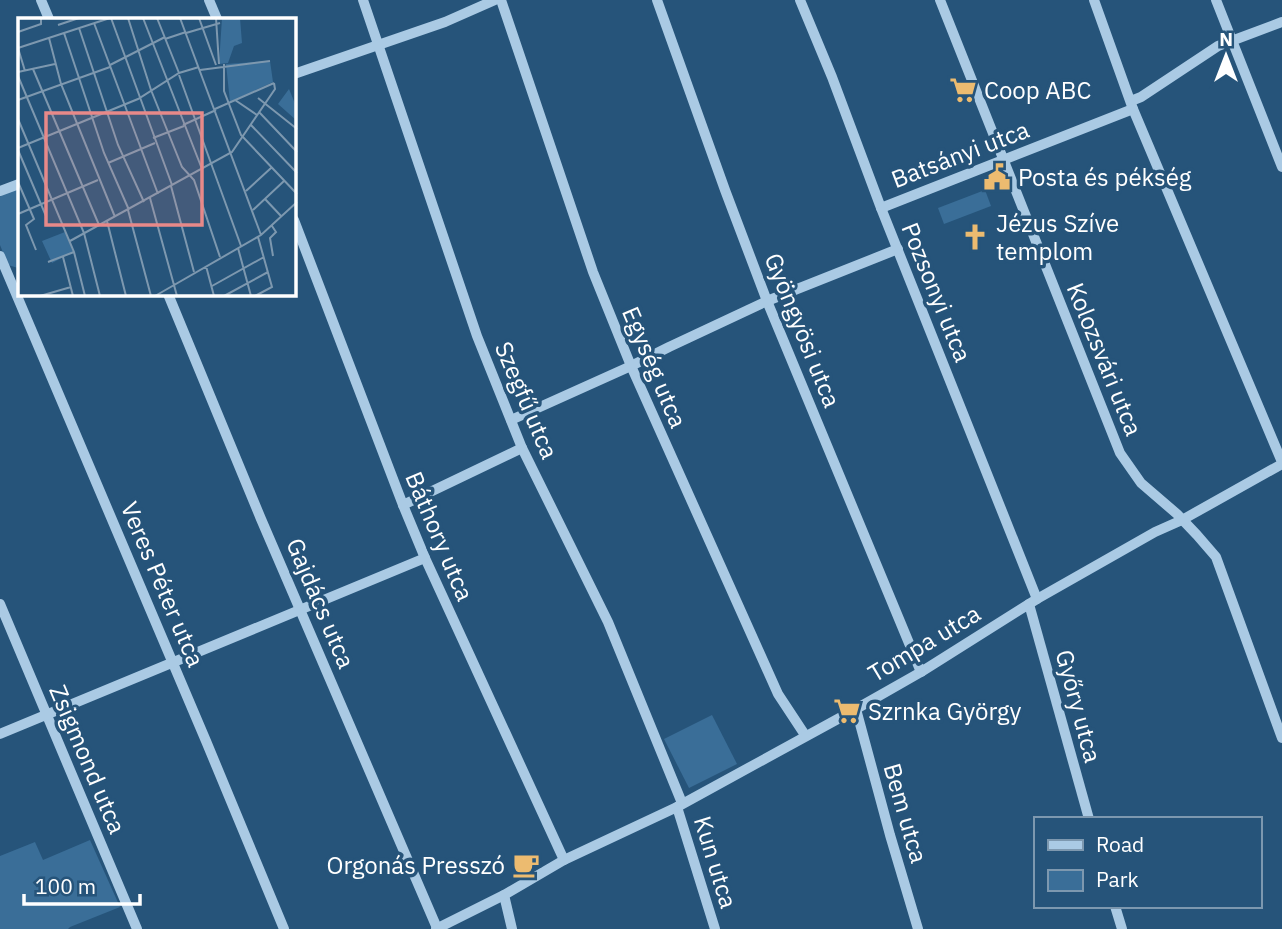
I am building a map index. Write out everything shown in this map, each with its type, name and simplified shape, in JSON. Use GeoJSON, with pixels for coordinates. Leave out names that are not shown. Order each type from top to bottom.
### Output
{"type":"FeatureCollection","features":[{"type":"Feature","properties":{"kind":"street"},"geometry":{"type":"LineString","coordinates":[[41,0],[49,18]]}},
{"type":"Feature","properties":{"kind":"street"},"geometry":{"type":"LineString","coordinates":[[209,0],[216,18]]}},
{"type":"Feature","properties":{"kind":"street","name":"Szegfű utca"},"geometry":{"type":"LineString","coordinates":[[363,0],[477,336],[523,448],[608,622],[679,805]]}},
{"type":"Feature","properties":{"kind":"street"},"geometry":{"type":"LineString","coordinates":[[296,73],[445,22],[495,0]]}},
{"type":"Feature","properties":{"kind":"street","name":"Egység utca"},"geometry":{"type":"LineString","coordinates":[[501,0],[593,272],[631,366],[778,694],[805,736]]}},
{"type":"Feature","properties":{"kind":"street","name":"Gyöngyösi utca"},"geometry":{"type":"LineString","coordinates":[[657,0],[724,190],[767,301],[921,672]]}},
{"type":"Feature","properties":{"kind":"street","name":"Pozsonyi utca"},"geometry":{"type":"LineString","coordinates":[[800,0],[1033,602]]}},
{"type":"Feature","properties":{"kind":"street","name":"Kolozsvári utca"},"geometry":{"type":"LineString","coordinates":[[940,0],[1120,453],[1141,483],[1182,520],[1216,557],[1282,738]]}},
{"type":"Feature","properties":{"kind":"street"},"geometry":{"type":"LineString","coordinates":[[1094,0],[1132,105],[1282,463]]}},
{"type":"Feature","properties":{"kind":"street"},"geometry":{"type":"LineString","coordinates":[[1216,0],[1282,167]]}},
{"type":"Feature","properties":{"kind":"street","name":"Batsányi utca"},"geometry":{"type":"LineString","coordinates":[[881,208],[1132,105],[1218,46],[1282,22]]}},
{"type":"Feature","properties":{"kind":"street"},"geometry":{"type":"LineString","coordinates":[[0,191],[18,184]]}},
{"type":"Feature","properties":{"kind":"street","name":"Báthory utca"},"geometry":{"type":"LineString","coordinates":[[296,225],[425,558],[564,860]]}},
{"type":"Feature","properties":{"kind":"street"},"geometry":{"type":"LineString","coordinates":[[511,419],[631,366],[767,301],[898,248]]}},
{"type":"Feature","properties":{"kind":"street","name":"Veres Péter utca"},"geometry":{"type":"LineString","coordinates":[[0,256],[284,929]]}},
{"type":"Feature","properties":{"kind":"street"},"geometry":{"type":"LineString","coordinates":[[9,277],[18,272]]}},
{"type":"Feature","properties":{"kind":"street","name":"Gajdács utca"},"geometry":{"type":"LineString","coordinates":[[169,296],[436,929]]}},
{"type":"Feature","properties":{"kind":"street"},"geometry":{"type":"LineString","coordinates":[[403,505],[523,448]]}},
{"type":"Feature","properties":{"kind":"street","name":"Tompa utca"},"geometry":{"type":"LineString","coordinates":[[436,929],[504,895],[564,860],[679,805],[856,709],[1033,602],[1282,463]]}},
{"type":"Feature","properties":{"kind":"street"},"geometry":{"type":"LineString","coordinates":[[0,734],[425,558]]}},
{"type":"Feature","properties":{"kind":"street","name":"Győry utca"},"geometry":{"type":"LineString","coordinates":[[1033,602],[1088,817]]}},
{"type":"Feature","properties":{"kind":"street","name":"Zsigmond utca"},"geometry":{"type":"LineString","coordinates":[[0,604],[137,929]]}},
{"type":"Feature","properties":{"kind":"street","name":"Bem utca"},"geometry":{"type":"LineString","coordinates":[[856,709],[918,929]]}},
{"type":"Feature","properties":{"kind":"street","name":"Kun utca"},"geometry":{"type":"LineString","coordinates":[[679,805],[715,929]]}},
{"type":"Feature","properties":{"kind":"street"},"geometry":{"type":"LineString","coordinates":[[504,895],[512,929]]}},
{"type":"Feature","properties":{"kind":"street"},"geometry":{"type":"LineString","coordinates":[[1116,908],[1122,929]]}},
{"type":"Feature","properties":{"kind":"green space"},"geometry":{"type":"Polygon","coordinates":[[[18,188],[18,268],[8,265],[0,245],[0,196],[18,188]]]}},
{"type":"Feature","properties":{"kind":"green space"},"geometry":{"type":"Polygon","coordinates":[[[985,190],[991,206],[944,224],[938,208],[985,190]]]}},
{"type":"Feature","properties":{"kind":"green space"},"geometry":{"type":"Polygon","coordinates":[[[712,715],[737,764],[689,788],[664,739],[712,715]]]}},
{"type":"Feature","properties":{"kind":"green space"},"geometry":{"type":"Polygon","coordinates":[[[90,840],[120,907],[68,929],[0,929],[0,856],[35,842],[43,860],[90,840]]]}},
{"type":"Feature","properties":{"kind":"place","name":"Coop ABC"},"geometry":{"type":"Point","coordinates":[963,90]}},
{"type":"Feature","properties":{"kind":"place","name":"Posta és pékség"},"geometry":{"type":"Point","coordinates":[997,177]}},
{"type":"Feature","properties":{"kind":"place","name":"Jézus Szíve templom"},"geometry":{"type":"Point","coordinates":[975,237]}},
{"type":"Feature","properties":{"kind":"place","name":"Szrnka György"},"geometry":{"type":"Point","coordinates":[847,711]}},
{"type":"Feature","properties":{"kind":"place","name":"Orgonás Presszó"},"geometry":{"type":"Point","coordinates":[526,865]}}]}
